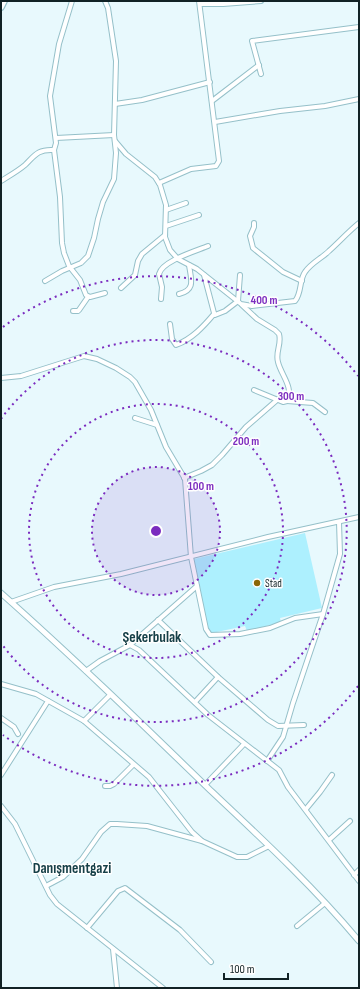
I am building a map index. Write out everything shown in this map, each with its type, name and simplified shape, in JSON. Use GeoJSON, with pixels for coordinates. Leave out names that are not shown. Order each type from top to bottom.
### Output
{"type":"FeatureCollection","features":[{"type":"Feature","properties":{"kind":"main road"},"geometry":{"type":"LineString","coordinates":[[1,7],[4,1]]}},
{"type":"Feature","properties":{"kind":"street"},"geometry":{"type":"LineString","coordinates":[[72,1],[59,44],[50,96],[56,138],[56,146],[54,150],[60,197],[62,243],[67,263],[80,280],[88,297]]}},
{"type":"Feature","properties":{"kind":"street"},"geometry":{"type":"LineString","coordinates":[[45,281],[85,260],[91,248],[103,202],[114,178],[116,153],[114,136],[116,61],[108,8],[105,1]]}},
{"type":"Feature","properties":{"kind":"street"},"geometry":{"type":"LineString","coordinates":[[159,184],[191,169],[214,166],[218,164],[219,156],[215,122],[199,3],[223,4],[261,1]]}},
{"type":"Feature","properties":{"kind":"street"},"geometry":{"type":"LineString","coordinates":[[262,74],[252,41],[359,27]]}},
{"type":"Feature","properties":{"kind":"street"},"geometry":{"type":"LineString","coordinates":[[212,101],[259,64]]}},
{"type":"Feature","properties":{"kind":"street"},"geometry":{"type":"LineString","coordinates":[[115,104],[142,100],[210,82]]}},
{"type":"Feature","properties":{"kind":"street"},"geometry":{"type":"LineString","coordinates":[[215,122],[280,111],[326,106],[359,99]]}},
{"type":"Feature","properties":{"kind":"street"},"geometry":{"type":"LineString","coordinates":[[56,138],[114,136]]}},
{"type":"Feature","properties":{"kind":"street"},"geometry":{"type":"LineString","coordinates":[[115,141],[126,154],[155,177],[159,184],[165,200],[165,235],[170,250],[178,259],[204,275],[239,302],[257,319],[279,334],[280,342],[276,357],[289,388],[287,401]]}},
{"type":"Feature","properties":{"kind":"street"},"geometry":{"type":"LineString","coordinates":[[1,181],[24,165],[38,152],[48,149],[54,150]]}},
{"type":"Feature","properties":{"kind":"street"},"geometry":{"type":"LineString","coordinates":[[166,210],[186,204]]}},
{"type":"Feature","properties":{"kind":"street"},"geometry":{"type":"LineString","coordinates":[[166,226],[199,215]]}},
{"type":"Feature","properties":{"kind":"street"},"geometry":{"type":"LineString","coordinates":[[254,223],[250,236],[253,248],[283,272],[302,281]]}},
{"type":"Feature","properties":{"kind":"street"},"geometry":{"type":"LineString","coordinates":[[170,324],[172,339],[176,345],[186,341],[198,332],[214,314],[219,314],[239,302],[252,306],[293,302],[297,299],[303,276],[308,268],[328,252],[349,231],[359,224]]}},
{"type":"Feature","properties":{"kind":"street"},"geometry":{"type":"LineString","coordinates":[[121,288],[135,275],[138,261],[142,254],[165,235]]}},
{"type":"Feature","properties":{"kind":"street"},"geometry":{"type":"LineString","coordinates":[[161,299],[162,287],[159,272],[165,266],[178,259],[208,246]]}},
{"type":"Feature","properties":{"kind":"street"},"geometry":{"type":"LineString","coordinates":[[179,294],[185,293],[190,288],[192,281],[189,265]]}},
{"type":"Feature","properties":{"kind":"street"},"geometry":{"type":"LineString","coordinates":[[204,275],[214,314]]}},
{"type":"Feature","properties":{"kind":"street"},"geometry":{"type":"LineString","coordinates":[[239,302],[240,275]]}},
{"type":"Feature","properties":{"kind":"street"},"geometry":{"type":"LineString","coordinates":[[73,310],[78,311],[88,297],[105,293]]}},
{"type":"Feature","properties":{"kind":"street"},"geometry":{"type":"LineString","coordinates":[[1,378],[21,376],[84,356],[91,357],[116,368],[135,382],[144,397],[166,447],[184,478],[191,556],[206,629],[210,635],[240,634],[270,628],[295,618],[323,614]]}},
{"type":"Feature","properties":{"kind":"street"},"geometry":{"type":"LineString","coordinates":[[254,390],[283,402],[309,402],[316,404],[325,412]]}},
{"type":"Feature","properties":{"kind":"street"},"geometry":{"type":"LineString","coordinates":[[184,478],[212,465],[246,426],[277,400]]}},
{"type":"Feature","properties":{"kind":"street"},"geometry":{"type":"LineString","coordinates":[[135,418],[157,425]]}},
{"type":"Feature","properties":{"kind":"street"},"geometry":{"type":"LineString","coordinates":[[11,602],[54,588],[121,574],[191,556],[359,517]]}},
{"type":"Feature","properties":{"kind":"street"},"geometry":{"type":"LineString","coordinates":[[267,761],[283,737],[323,614],[340,554],[338,522]]}},
{"type":"Feature","properties":{"kind":"street"},"geometry":{"type":"LineString","coordinates":[[86,672],[100,661],[130,645],[196,586]]}},
{"type":"Feature","properties":{"kind":"street"},"geometry":{"type":"LineString","coordinates":[[2,596],[11,602],[86,672],[269,846],[301,877],[359,941]]}},
{"type":"Feature","properties":{"kind":"street"},"geometry":{"type":"LineString","coordinates":[[158,620],[218,677],[268,720],[278,726],[304,725]]}},
{"type":"Feature","properties":{"kind":"street"},"geometry":{"type":"LineString","coordinates":[[130,645],[144,654],[208,714],[244,744],[279,770],[288,787],[359,881]]}},
{"type":"Feature","properties":{"kind":"street"},"geometry":{"type":"LineString","coordinates":[[194,702],[218,677]]}},
{"type":"Feature","properties":{"kind":"street"},"geometry":{"type":"LineString","coordinates":[[1,684],[36,694],[84,721],[148,777],[192,832],[202,841]]}},
{"type":"Feature","properties":{"kind":"street"},"geometry":{"type":"LineString","coordinates":[[84,721],[110,695]]}},
{"type":"Feature","properties":{"kind":"street"},"geometry":{"type":"LineString","coordinates":[[1,775],[48,700]]}},
{"type":"Feature","properties":{"kind":"street"},"geometry":{"type":"LineString","coordinates":[[1,718],[14,727],[18,734]]}},
{"type":"Feature","properties":{"kind":"street"},"geometry":{"type":"LineString","coordinates":[[205,785],[244,744]]}},
{"type":"Feature","properties":{"kind":"street"},"geometry":{"type":"LineString","coordinates":[[105,786],[114,784],[133,765]]}},
{"type":"Feature","properties":{"kind":"street"},"geometry":{"type":"LineString","coordinates":[[306,809],[332,775]]}},
{"type":"Feature","properties":{"kind":"street"},"geometry":{"type":"LineString","coordinates":[[1,806],[15,824],[50,895],[57,904],[163,988]]}},
{"type":"Feature","properties":{"kind":"street"},"geometry":{"type":"LineString","coordinates":[[329,840],[350,820]]}},
{"type":"Feature","properties":{"kind":"street"},"geometry":{"type":"LineString","coordinates":[[46,886],[63,877],[82,859],[101,832],[110,824],[147,826],[202,841],[237,856],[247,857],[269,846]]}},
{"type":"Feature","properties":{"kind":"street"},"geometry":{"type":"LineString","coordinates":[[354,875],[359,870]]}},
{"type":"Feature","properties":{"kind":"street"},"geometry":{"type":"LineString","coordinates":[[87,928],[118,891],[125,888],[180,930],[211,962]]}},
{"type":"Feature","properties":{"kind":"street"},"geometry":{"type":"LineString","coordinates":[[298,926],[325,903]]}},
{"type":"Feature","properties":{"kind":"street"},"geometry":{"type":"LineString","coordinates":[[113,948],[117,988]]}},
{"type":"Feature","properties":{"kind":"shaded area","name":"Stad"},"geometry":{"type":"Polygon","coordinates":[[[305,533],[322,608],[280,618],[281,622],[247,631],[245,626],[212,633],[208,629],[194,559],[305,533]]]}},
{"type":"Feature","properties":{"kind":"place","name":"Stad"},"geometry":{"type":"Point","coordinates":[257,583]}},
{"type":"Feature","properties":{"kind":"district","name":"Şekerbulak"},"geometry":{"type":"Point","coordinates":[152,637]}},
{"type":"Feature","properties":{"kind":"district","name":"Danışmentgazi"},"geometry":{"type":"Point","coordinates":[72,868]}}]}
